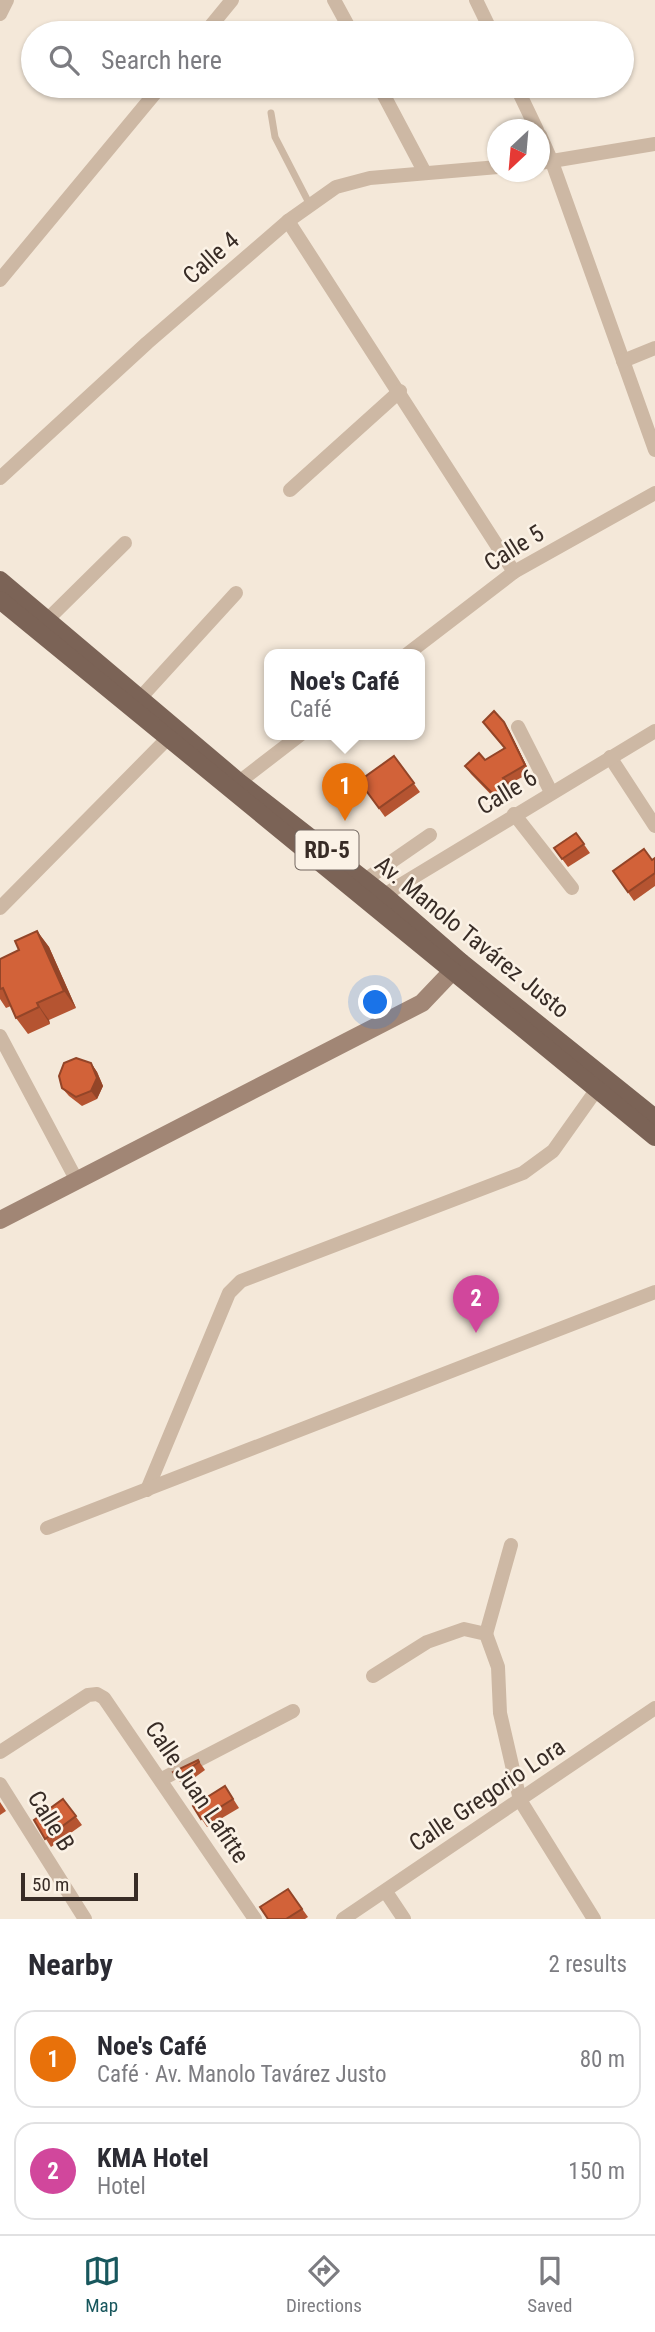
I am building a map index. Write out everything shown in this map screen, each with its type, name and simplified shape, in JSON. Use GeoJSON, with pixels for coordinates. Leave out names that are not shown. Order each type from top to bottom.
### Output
{"type":"FeatureCollection","features":[{"type":"Feature","properties":{"kind":"main road","name":"Av. Manolo Tavárez Justo"},"geometry":{"type":"LineString","coordinates":[[0,580],[142,696],[239,782],[384,895],[456,967],[655,1137]]}},
{"type":"Feature","properties":{"kind":"main road","name":"Av. Manolo Tavárez Justo"},"geometry":{"type":"LineString","coordinates":[[0,600],[168,738],[456,967],[655,1118]]}},
{"type":"Feature","properties":{"kind":"street"},"geometry":{"type":"LineString","coordinates":[[0,14],[7,0]]}},
{"type":"Feature","properties":{"kind":"street"},"geometry":{"type":"LineString","coordinates":[[215,21],[232,0]]}},
{"type":"Feature","properties":{"kind":"street"},"geometry":{"type":"LineString","coordinates":[[334,0],[345,21]]}},
{"type":"Feature","properties":{"kind":"street"},"geometry":{"type":"LineString","coordinates":[[476,0],[486,21]]}},
{"type":"Feature","properties":{"kind":"street"},"geometry":{"type":"LineString","coordinates":[[0,280],[151,98]]}},
{"type":"Feature","properties":{"kind":"street"},"geometry":{"type":"LineString","coordinates":[[385,98],[424,172]]}},
{"type":"Feature","properties":{"kind":"street"},"geometry":{"type":"LineString","coordinates":[[522,98],[532,119]]}},
{"type":"Feature","properties":{"kind":"street"},"geometry":{"type":"LineString","coordinates":[[550,161],[655,144]]}},
{"type":"Feature","properties":{"kind":"street","name":"Calle 4"},"geometry":{"type":"LineString","coordinates":[[0,478],[147,343],[288,221],[337,187],[370,178],[487,168]]}},
{"type":"Feature","properties":{"kind":"street"},"geometry":{"type":"LineString","coordinates":[[550,172],[655,450]]}},
{"type":"Feature","properties":{"kind":"street"},"geometry":{"type":"LineString","coordinates":[[288,221],[400,391],[514,572]]}},
{"type":"Feature","properties":{"kind":"street"},"geometry":{"type":"LineString","coordinates":[[623,361],[655,348]]}},
{"type":"Feature","properties":{"kind":"street"},"geometry":{"type":"LineString","coordinates":[[290,490],[400,391]]}},
{"type":"Feature","properties":{"kind":"street","name":"Calle 5"},"geometry":{"type":"LineString","coordinates":[[414,649],[514,572],[655,493]]}},
{"type":"Feature","properties":{"kind":"street"},"geometry":{"type":"LineString","coordinates":[[48,619],[125,543]]}},
{"type":"Feature","properties":{"kind":"street"},"geometry":{"type":"LineString","coordinates":[[142,696],[236,593]]}},
{"type":"Feature","properties":{"kind":"street"},"geometry":{"type":"LineString","coordinates":[[517,727],[551,792]]}},
{"type":"Feature","properties":{"kind":"street","name":"Calle 6"},"geometry":{"type":"LineString","coordinates":[[384,895],[655,731]]}},
{"type":"Feature","properties":{"kind":"street"},"geometry":{"type":"LineString","coordinates":[[0,908],[168,738]]}},
{"type":"Feature","properties":{"kind":"street"},"geometry":{"type":"LineString","coordinates":[[239,782],[294,740]]}},
{"type":"Feature","properties":{"kind":"street"},"geometry":{"type":"LineString","coordinates":[[610,757],[655,826]]}},
{"type":"Feature","properties":{"kind":"street"},"geometry":{"type":"LineString","coordinates":[[514,814],[572,888]]}},
{"type":"Feature","properties":{"kind":"street"},"geometry":{"type":"LineString","coordinates":[[365,880],[430,835]]}},
{"type":"Feature","properties":{"kind":"street"},"geometry":{"type":"LineString","coordinates":[[0,1220],[422,1003],[456,967]]}},
{"type":"Feature","properties":{"kind":"street"},"geometry":{"type":"LineString","coordinates":[[0,1036],[76,1179]]}},
{"type":"Feature","properties":{"kind":"street"},"geometry":{"type":"LineString","coordinates":[[147,1490],[229,1293],[241,1281],[523,1173],[553,1151],[597,1089]]}},
{"type":"Feature","properties":{"kind":"street"},"geometry":{"type":"LineString","coordinates":[[47,1528],[655,1292]]}},
{"type":"Feature","properties":{"kind":"street"},"geometry":{"type":"LineString","coordinates":[[511,1545],[486,1634],[498,1667],[500,1713],[520,1800],[594,1919]]}},
{"type":"Feature","properties":{"kind":"street"},"geometry":{"type":"LineString","coordinates":[[373,1676],[427,1643],[464,1629],[486,1634]]}},
{"type":"Feature","properties":{"kind":"street","name":"Calle Juan Lafitte"},"geometry":{"type":"LineString","coordinates":[[0,1752],[88,1695],[97,1694],[104,1698],[162,1779],[255,1919]]}},
{"type":"Feature","properties":{"kind":"street","name":"Calle Gregorio Lora"},"geometry":{"type":"LineString","coordinates":[[343,1919],[655,1708]]}},
{"type":"Feature","properties":{"kind":"street"},"geometry":{"type":"LineString","coordinates":[[162,1779],[293,1711]]}},
{"type":"Feature","properties":{"kind":"street","name":"Calle B"},"geometry":{"type":"LineString","coordinates":[[0,1784],[85,1919]]}},
{"type":"Feature","properties":{"kind":"street"},"geometry":{"type":"LineString","coordinates":[[386,1892],[404,1919]]}},
{"type":"Feature","properties":{"kind":"lane"},"geometry":{"type":"LineString","coordinates":[[271,113],[275,137],[310,205]]}},
{"type":"Feature","properties":{"kind":"building"},"geometry":{"type":"Polygon","coordinates":[[[494,711],[504,722],[525,765],[503,778],[510,785],[497,798],[465,766],[479,753],[485,760],[505,748],[483,722],[494,711]]]}},
{"type":"Feature","properties":{"kind":"building"},"geometry":{"type":"Polygon","coordinates":[[[394,756],[414,783],[379,808],[359,781],[394,756]]]}},
{"type":"Feature","properties":{"kind":"building"},"geometry":{"type":"Polygon","coordinates":[[[576,833],[584,844],[562,859],[554,848],[576,833]]]}},
{"type":"Feature","properties":{"kind":"building"},"geometry":{"type":"Polygon","coordinates":[[[644,849],[652,860],[655,858],[655,873],[628,892],[613,871],[644,849]]]}},
{"type":"Feature","properties":{"kind":"building"},"geometry":{"type":"Polygon","coordinates":[[[37,931],[64,991],[37,1003],[39,1007],[16,1018],[3,988],[0,989],[0,959],[19,950],[15,941],[37,931]]]}},
{"type":"Feature","properties":{"kind":"building"},"geometry":{"type":"Polygon","coordinates":[[[76,1058],[91,1063],[97,1078],[91,1091],[76,1097],[62,1088],[59,1076],[64,1063],[76,1058]]]}},
{"type":"Feature","properties":{"kind":"building"},"geometry":{"type":"Polygon","coordinates":[[[198,1760],[199,1762],[177,1777],[173,1772],[198,1760]]]}},
{"type":"Feature","properties":{"kind":"building"},"geometry":{"type":"Polygon","coordinates":[[[225,1786],[233,1799],[201,1819],[193,1806],[225,1786]]]}},
{"type":"Feature","properties":{"kind":"building"},"geometry":{"type":"Polygon","coordinates":[[[63,1799],[76,1816],[45,1839],[34,1820],[63,1799]]]}},
{"type":"Feature","properties":{"kind":"building"},"geometry":{"type":"Polygon","coordinates":[[[288,1889],[302,1909],[286,1919],[268,1919],[260,1907],[288,1889]]]}},
{"type":"Feature","properties":{"kind":"place","name":"Noe's Café"},"geometry":{"type":"Point","coordinates":[345,821]}},
{"type":"Feature","properties":{"kind":"place","name":"KMA Hotel"},"geometry":{"type":"Point","coordinates":[476,1333]}}]}
